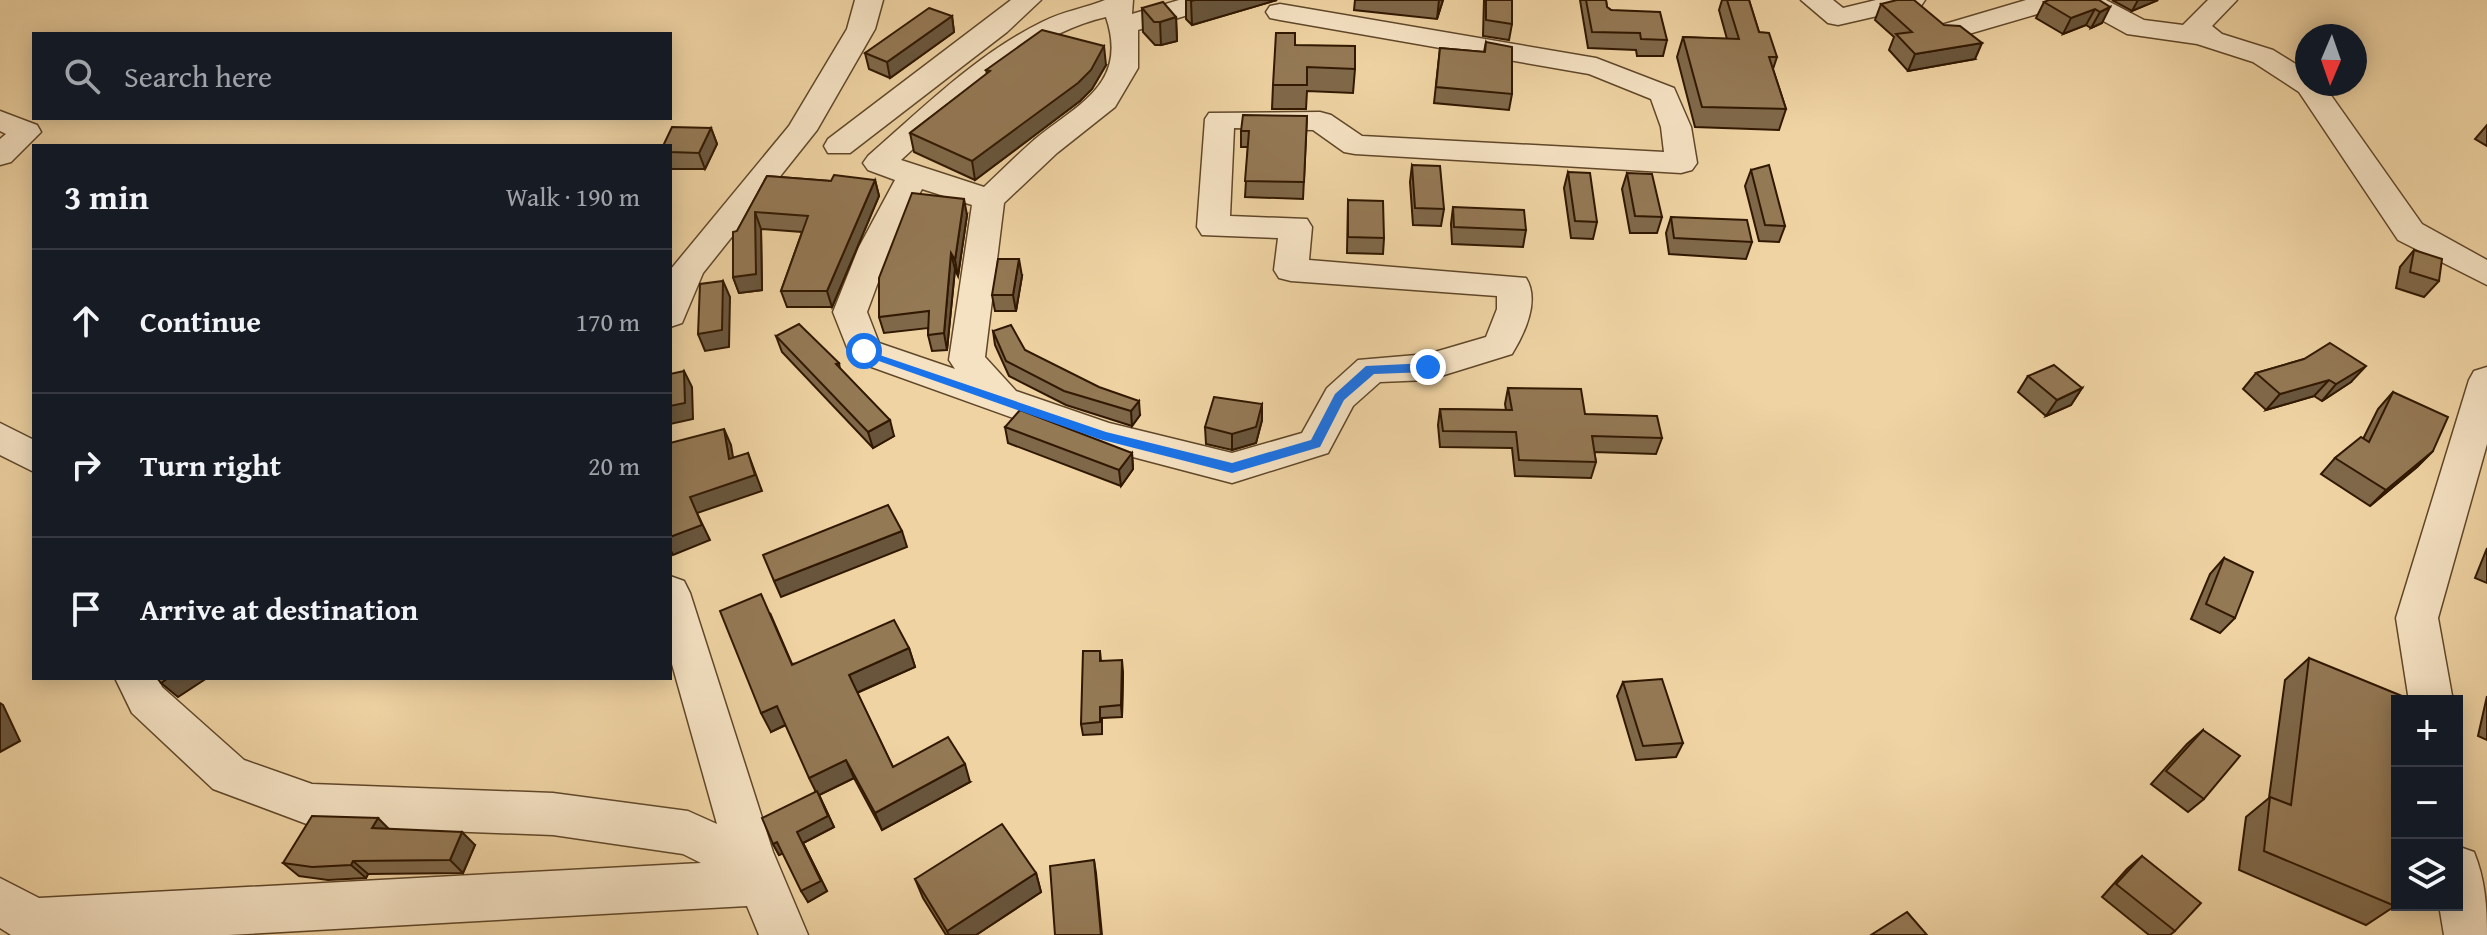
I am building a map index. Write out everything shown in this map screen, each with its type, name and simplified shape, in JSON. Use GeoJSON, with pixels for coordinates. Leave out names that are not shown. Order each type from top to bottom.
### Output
{"type":"FeatureCollection","features":[{"type":"Feature","properties":{"kind":"street"},"geometry":{"type":"LineString","coordinates":[[672,310],[688,269],[802,130],[861,29],[869,0]]}},
{"type":"Feature","properties":{"kind":"street"},"geometry":{"type":"LineString","coordinates":[[839,146],[1027,0]]}},
{"type":"Feature","properties":{"kind":"street"},"geometry":{"type":"LineString","coordinates":[[879,163],[948,103],[1038,34],[1089,10],[1119,11],[1208,0]]}},
{"type":"Feature","properties":{"kind":"street"},"geometry":{"type":"LineString","coordinates":[[1815,0],[1838,17],[1911,0]]}},
{"type":"Feature","properties":{"kind":"street"},"geometry":{"type":"LineString","coordinates":[[1948,32],[2055,0]]}},
{"type":"Feature","properties":{"kind":"street"},"geometry":{"type":"LineString","coordinates":[[2086,0],[2137,28],[2214,41],[2263,56],[2310,86],[2410,232],[2487,274]]}},
{"type":"Feature","properties":{"kind":"street"},"geometry":{"type":"LineString","coordinates":[[2214,41],[2196,27],[2223,0]]}},
{"type":"Feature","properties":{"kind":"street"},"geometry":{"type":"LineString","coordinates":[[1003,400],[967,360],[977,269],[989,200],[1046,146],[1105,101],[1124,68],[1126,35],[1119,11]]}},
{"type":"Feature","properties":{"kind":"street"},"geometry":{"type":"LineString","coordinates":[[912,177],[875,247],[850,312],[864,351],[1104,436],[1232,468],[1315,443],[1340,397],[1371,369],[1428,367],[1500,345],[1514,309],[1514,286],[1291,270],[1296,227],[1213,227],[1220,119],[1320,121],[1355,145],[1681,163],[1676,127],[1664,94],[1596,67],[1280,12]]}},
{"type":"Feature","properties":{"kind":"street"},"geometry":{"type":"LineString","coordinates":[[0,120],[26,132],[0,155]]}},
{"type":"Feature","properties":{"kind":"street"},"geometry":{"type":"LineString","coordinates":[[802,130],[912,177],[989,200]]}},
{"type":"Feature","properties":{"kind":"street"},"geometry":{"type":"LineString","coordinates":[[2430,695],[2417,618],[2487,380]]}},
{"type":"Feature","properties":{"kind":"street"},"geometry":{"type":"LineString","coordinates":[[0,437],[32,457]]}},
{"type":"Feature","properties":{"kind":"street"},"geometry":{"type":"LineString","coordinates":[[672,598],[689,643],[755,874],[784,935]]}},
{"type":"Feature","properties":{"kind":"street"},"geometry":{"type":"LineString","coordinates":[[137,680],[147,700],[229,775],[312,805],[553,814],[688,833],[755,874]]}},
{"type":"Feature","properties":{"kind":"street"},"geometry":{"type":"LineString","coordinates":[[0,901],[34,922],[755,874]]}},
{"type":"Feature","properties":{"kind":"street"},"geometry":{"type":"LineString","coordinates":[[2463,905],[2468,935]]}},
{"type":"Feature","properties":{"kind":"building"},"geometry":{"type":"Polygon","coordinates":[[[1486,0],[1512,0],[1512,24],[1486,20],[1486,0]]]}},
{"type":"Feature","properties":{"kind":"building"},"geometry":{"type":"Polygon","coordinates":[[[1586,0],[1606,0],[1611,10],[1660,12],[1667,40],[1641,39],[1640,33],[1592,32],[1586,0]]]}},
{"type":"Feature","properties":{"kind":"building"},"geometry":{"type":"Polygon","coordinates":[[[1727,0],[1749,0],[1759,32],[1769,33],[1777,57],[1769,57],[1786,109],[1702,107],[1683,37],[1739,39],[1727,0]]]}},
{"type":"Feature","properties":{"kind":"building"},"geometry":{"type":"Polygon","coordinates":[[[1914,0],[1944,25],[1960,26],[1982,43],[1915,54],[1896,34],[1912,32],[1881,4],[1914,0]]]}},
{"type":"Feature","properties":{"kind":"building"},"geometry":{"type":"Polygon","coordinates":[[[2099,0],[2110,7],[2071,18],[2044,2],[2099,0]]]}},
{"type":"Feature","properties":{"kind":"building"},"geometry":{"type":"Polygon","coordinates":[[[1163,2],[1176,17],[1154,22],[1142,8],[1163,2]]]}},
{"type":"Feature","properties":{"kind":"building"},"geometry":{"type":"Polygon","coordinates":[[[929,8],[952,16],[887,62],[865,53],[929,8]]]}},
{"type":"Feature","properties":{"kind":"building"},"geometry":{"type":"Polygon","coordinates":[[[1042,30],[1104,46],[1091,70],[1078,83],[972,161],[910,133],[990,71],[986,70],[1042,30]]]}},
{"type":"Feature","properties":{"kind":"building"},"geometry":{"type":"Polygon","coordinates":[[[1276,33],[1295,33],[1295,45],[1355,46],[1355,69],[1307,67],[1307,85],[1273,85],[1276,33]]]}},
{"type":"Feature","properties":{"kind":"building"},"geometry":{"type":"Polygon","coordinates":[[[1486,42],[1512,47],[1512,94],[1436,87],[1440,48],[1485,52],[1486,42]]]}},
{"type":"Feature","properties":{"kind":"building"},"geometry":{"type":"Polygon","coordinates":[[[1243,115],[1307,116],[1304,182],[1245,181],[1249,131],[1241,131],[1243,115]]]}},
{"type":"Feature","properties":{"kind":"building"},"geometry":{"type":"Polygon","coordinates":[[[672,127],[711,128],[699,153],[672,152],[672,144],[664,144],[672,127]]]}},
{"type":"Feature","properties":{"kind":"building"},"geometry":{"type":"Polygon","coordinates":[[[1412,165],[1440,166],[1444,209],[1415,208],[1412,165]]]}},
{"type":"Feature","properties":{"kind":"building"},"geometry":{"type":"Polygon","coordinates":[[[1769,165],[1785,226],[1765,225],[1751,170],[1769,165]]]}},
{"type":"Feature","properties":{"kind":"building"},"geometry":{"type":"Polygon","coordinates":[[[1568,172],[1590,173],[1597,222],[1575,221],[1568,172]]]}},
{"type":"Feature","properties":{"kind":"building"},"geometry":{"type":"Polygon","coordinates":[[[1627,173],[1652,174],[1662,217],[1635,216],[1627,173]]]}},
{"type":"Feature","properties":{"kind":"building"},"geometry":{"type":"Polygon","coordinates":[[[834,175],[875,180],[827,291],[781,291],[808,216],[755,212],[756,274],[733,277],[733,232],[737,231],[767,176],[831,181],[834,175]]]}},
{"type":"Feature","properties":{"kind":"building"},"geometry":{"type":"Polygon","coordinates":[[[912,193],[964,199],[955,260],[951,253],[944,333],[928,335],[929,311],[879,317],[879,278],[912,193]]]}},
{"type":"Feature","properties":{"kind":"building"},"geometry":{"type":"Polygon","coordinates":[[[1348,200],[1383,201],[1384,238],[1348,237],[1348,200]]]}},
{"type":"Feature","properties":{"kind":"building"},"geometry":{"type":"Polygon","coordinates":[[[1453,207],[1524,210],[1526,230],[1454,227],[1453,207]]]}},
{"type":"Feature","properties":{"kind":"building"},"geometry":{"type":"Polygon","coordinates":[[[1671,217],[1747,220],[1752,242],[1674,238],[1671,217]]]}},
{"type":"Feature","properties":{"kind":"building"},"geometry":{"type":"Polygon","coordinates":[[[2414,250],[2442,259],[2439,281],[2410,272],[2414,250]]]}},
{"type":"Feature","properties":{"kind":"building"},"geometry":{"type":"Polygon","coordinates":[[[998,259],[1019,259],[1013,295],[992,295],[998,259]]]}},
{"type":"Feature","properties":{"kind":"building"},"geometry":{"type":"Polygon","coordinates":[[[723,281],[722,330],[698,334],[700,284],[723,281]]]}},
{"type":"Feature","properties":{"kind":"building"},"geometry":{"type":"Polygon","coordinates":[[[799,324],[890,420],[868,432],[776,336],[799,324]]]}},
{"type":"Feature","properties":{"kind":"building"},"geometry":{"type":"Polygon","coordinates":[[[1011,325],[1025,350],[1099,387],[1139,401],[1131,411],[1064,391],[1006,361],[993,331],[1011,325]]]}},
{"type":"Feature","properties":{"kind":"building"},"geometry":{"type":"Polygon","coordinates":[[[2330,343],[2366,366],[2336,384],[2329,380],[2280,394],[2256,373],[2304,359],[2330,343]]]}},
{"type":"Feature","properties":{"kind":"building"},"geometry":{"type":"Polygon","coordinates":[[[2054,365],[2082,388],[2057,400],[2028,376],[2054,365]]]}},
{"type":"Feature","properties":{"kind":"building"},"geometry":{"type":"Polygon","coordinates":[[[684,371],[685,403],[672,406],[672,374],[684,371]]]}},
{"type":"Feature","properties":{"kind":"building"},"geometry":{"type":"Polygon","coordinates":[[[1508,388],[1581,389],[1585,414],[1657,416],[1662,438],[1592,436],[1596,462],[1519,460],[1516,432],[1443,431],[1440,409],[1512,410],[1508,388]]]}},
{"type":"Feature","properties":{"kind":"building"},"geometry":{"type":"Polygon","coordinates":[[[2393,392],[2448,417],[2433,451],[2386,490],[2335,458],[2361,437],[2369,442],[2393,392]]]}},
{"type":"Feature","properties":{"kind":"building"},"geometry":{"type":"Polygon","coordinates":[[[1214,397],[1262,404],[1256,427],[1232,434],[1205,427],[1214,397]]]}},
{"type":"Feature","properties":{"kind":"building"},"geometry":{"type":"Polygon","coordinates":[[[1020,410],[1132,453],[1119,470],[1005,427],[1020,410]]]}},
{"type":"Feature","properties":{"kind":"building"},"geometry":{"type":"Polygon","coordinates":[[[724,429],[729,459],[748,453],[755,475],[690,497],[702,525],[672,536],[672,442],[724,429]]]}},
{"type":"Feature","properties":{"kind":"building"},"geometry":{"type":"Polygon","coordinates":[[[888,505],[902,531],[774,581],[763,555],[888,505]]]}},
{"type":"Feature","properties":{"kind":"building"},"geometry":{"type":"Polygon","coordinates":[[[2224,558],[2253,572],[2235,618],[2206,604],[2224,558]]]}},
{"type":"Feature","properties":{"kind":"building"},"geometry":{"type":"Polygon","coordinates":[[[761,594],[792,665],[894,620],[909,648],[849,675],[893,767],[948,737],[965,764],[875,813],[846,760],[809,778],[777,706],[761,713],[720,611],[761,594]]]}},
{"type":"Feature","properties":{"kind":"building"},"geometry":{"type":"Polygon","coordinates":[[[1083,651],[1100,651],[1100,661],[1122,660],[1121,705],[1100,707],[1100,722],[1081,724],[1083,651]]]}},
{"type":"Feature","properties":{"kind":"building"},"geometry":{"type":"Polygon","coordinates":[[[2309,658],[2400,695],[2391,695],[2391,904],[2264,851],[2270,797],[2291,805],[2309,658]]]}},
{"type":"Feature","properties":{"kind":"building"},"geometry":{"type":"Polygon","coordinates":[[[1662,679],[1683,743],[1643,746],[1623,682],[1662,679]]]}},
{"type":"Feature","properties":{"kind":"building"},"geometry":{"type":"Polygon","coordinates":[[[2203,730],[2240,756],[2204,799],[2166,771],[2203,730]]]}},
{"type":"Feature","properties":{"kind":"building"},"geometry":{"type":"Polygon","coordinates":[[[817,791],[828,816],[797,832],[821,881],[801,891],[777,842],[773,844],[762,818],[817,791]]]}},
{"type":"Feature","properties":{"kind":"building"},"geometry":{"type":"Polygon","coordinates":[[[312,816],[378,818],[372,828],[462,832],[450,860],[353,861],[351,865],[312,867],[283,863],[312,816]]]}},
{"type":"Feature","properties":{"kind":"building"},"geometry":{"type":"Polygon","coordinates":[[[1002,824],[1036,873],[947,931],[915,879],[1002,824]]]}},
{"type":"Feature","properties":{"kind":"building"},"geometry":{"type":"Polygon","coordinates":[[[2142,856],[2201,903],[2175,931],[2116,884],[2142,856]]]}},
{"type":"Feature","properties":{"kind":"building"},"geometry":{"type":"Polygon","coordinates":[[[1094,860],[1101,935],[1055,935],[1050,866],[1094,860]]]}},
{"type":"Feature","properties":{"kind":"building"},"geometry":{"type":"Polygon","coordinates":[[[1907,912],[1927,935],[1871,935],[1907,912]]]}},
{"type":"Feature","properties":{"kind":"route"},"geometry":{"type":"LineString","coordinates":[[864,351],[1104,436],[1232,468],[1315,443],[1340,397],[1371,369],[1428,367]]}}]}
